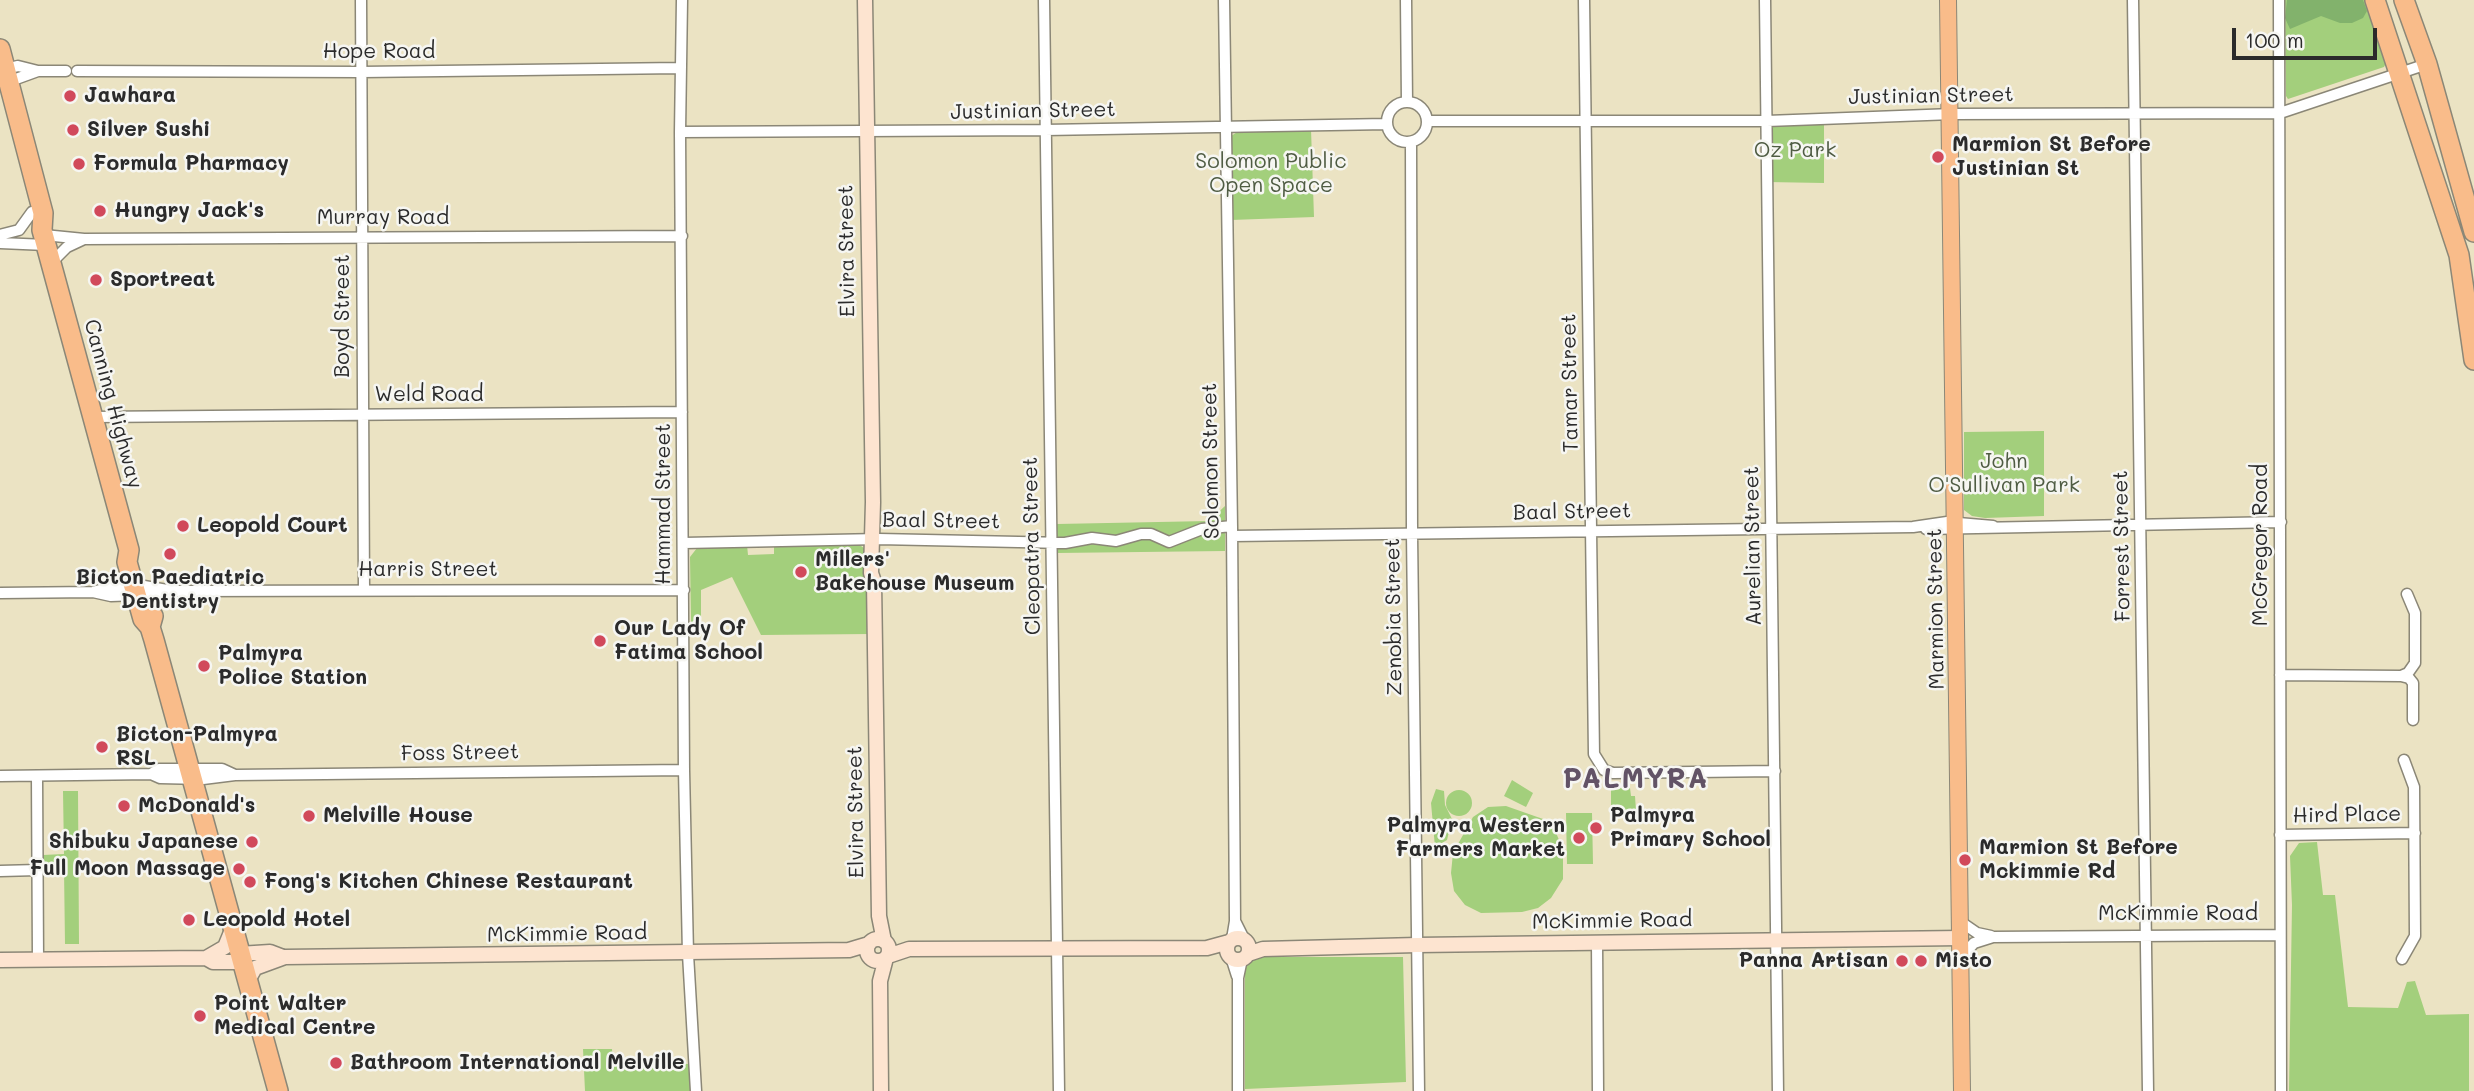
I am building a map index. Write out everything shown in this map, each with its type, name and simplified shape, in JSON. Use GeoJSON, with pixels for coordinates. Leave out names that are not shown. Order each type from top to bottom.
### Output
{"type":"FeatureCollection","features":[{"type":"Feature","properties":{"kind":"highway"},"geometry":{"type":"LineString","coordinates":[[2375,0],[2401,72],[2459,255],[2472,321],[2474,360]]}},
{"type":"Feature","properties":{"kind":"highway"},"geometry":{"type":"LineString","coordinates":[[2404,0],[2427,64],[2474,232]]}},
{"type":"Feature","properties":{"kind":"highway","name":"Canning Highway"},"geometry":{"type":"LineString","coordinates":[[0,49],[3,80],[32,212],[46,243]]}},
{"type":"Feature","properties":{"kind":"highway","name":"Canning Highway"},"geometry":{"type":"LineString","coordinates":[[3,80],[43,213],[46,243],[129,550],[138,559],[140,591],[153,618],[150,626],[278,1091]]}},
{"type":"Feature","properties":{"kind":"main road","name":"Elvira Street"},"geometry":{"type":"LineString","coordinates":[[865,0],[873,502],[878,513],[875,539],[878,574],[874,582],[881,1091]]}},
{"type":"Feature","properties":{"kind":"main road","name":"Marmion Street"},"geometry":{"type":"LineString","coordinates":[[1941,0],[1958,932],[1954,1091]]}},
{"type":"Feature","properties":{"kind":"main road","name":"Marmion Street"},"geometry":{"type":"LineString","coordinates":[[1945,115],[1948,0]]}},
{"type":"Feature","properties":{"kind":"main road"},"geometry":{"type":"LineString","coordinates":[[206,958],[225,947],[232,930]]}},
{"type":"Feature","properties":{"kind":"main road","name":"Marmion Street"},"geometry":{"type":"LineString","coordinates":[[1958,932],[1961,957],[1962,1091]]}},
{"type":"Feature","properties":{"kind":"main road","name":"McKimmie Road"},"geometry":{"type":"LineString","coordinates":[[1238,948],[1776,940],[1958,932]]}},
{"type":"Feature","properties":{"kind":"main road"},"geometry":{"type":"LineString","coordinates":[[879,950],[1238,948]]}},
{"type":"Feature","properties":{"kind":"main road","name":"McKimmie Road"},"geometry":{"type":"LineString","coordinates":[[0,960],[206,958],[213,962],[270,952],[285,957],[879,950]]}},
{"type":"Feature","properties":{"kind":"main road","name":"McKimmie Road"},"geometry":{"type":"LineString","coordinates":[[247,982],[255,968],[285,957]]}},
{"type":"Feature","properties":{"kind":"street","name":"Boyd Street"},"geometry":{"type":"LineString","coordinates":[[361,0],[364,589]]}},
{"type":"Feature","properties":{"kind":"street","name":"Hammad Street"},"geometry":{"type":"LineString","coordinates":[[682,0],[680,132],[684,770],[688,954],[696,1091]]}},
{"type":"Feature","properties":{"kind":"street","name":"Cleopatra Street"},"geometry":{"type":"LineString","coordinates":[[1044,0],[1059,1091]]}},
{"type":"Feature","properties":{"kind":"street","name":"Solomon Street"},"geometry":{"type":"LineString","coordinates":[[1224,0],[1238,1091]]}},
{"type":"Feature","properties":{"kind":"street"},"geometry":{"type":"LineString","coordinates":[[1405,0],[1407,102]]}},
{"type":"Feature","properties":{"kind":"street","name":"Tamar Street"},"geometry":{"type":"LineString","coordinates":[[1584,0],[1594,754],[1598,764],[1614,773],[1775,771]]}},
{"type":"Feature","properties":{"kind":"street","name":"Aurelian Street"},"geometry":{"type":"LineString","coordinates":[[1765,0],[1778,1091]]}},
{"type":"Feature","properties":{"kind":"street","name":"Forrest Street"},"geometry":{"type":"LineString","coordinates":[[2133,0],[2148,1091]]}},
{"type":"Feature","properties":{"kind":"street","name":"McGregor Road"},"geometry":{"type":"LineString","coordinates":[[2279,0],[2281,1091]]}},
{"type":"Feature","properties":{"kind":"street","name":"Justinian Street"},"geometry":{"type":"LineString","coordinates":[[1427,121],[1767,121],[1945,115],[2280,113],[2427,64]]}},
{"type":"Feature","properties":{"kind":"street","name":"Hope Road"},"geometry":{"type":"LineString","coordinates":[[3,80],[29,66],[38,71],[362,72],[680,68]]}},
{"type":"Feature","properties":{"kind":"street"},"geometry":{"type":"LineString","coordinates":[[1407,102],[1422,108],[1427,121],[1423,135],[1411,143],[1392,137],[1387,124],[1390,111],[1397,104],[1407,102]]}},
{"type":"Feature","properties":{"kind":"street","name":"Justinian Street"},"geometry":{"type":"LineString","coordinates":[[680,132],[1045,130],[1387,124]]}},
{"type":"Feature","properties":{"kind":"street","name":"Zenobia Street"},"geometry":{"type":"LineString","coordinates":[[1411,143],[1412,534],[1419,1091]]}},
{"type":"Feature","properties":{"kind":"street"},"geometry":{"type":"LineString","coordinates":[[0,235],[19,230],[32,212]]}},
{"type":"Feature","properties":{"kind":"street","name":"Murray Road"},"geometry":{"type":"LineString","coordinates":[[0,243],[46,243],[85,239],[682,236]]}},
{"type":"Feature","properties":{"kind":"street"},"geometry":{"type":"LineString","coordinates":[[46,243],[67,247],[85,239]]}},
{"type":"Feature","properties":{"kind":"street","name":"Weld Road"},"geometry":{"type":"LineString","coordinates":[[93,416],[682,412]]}},
{"type":"Feature","properties":{"kind":"street","name":"Baal Street"},"geometry":{"type":"LineString","coordinates":[[684,543],[875,539],[1051,543],[1092,538],[1116,541],[1140,534],[1174,542],[1202,529],[1412,534],[2281,522]]}},
{"type":"Feature","properties":{"kind":"street","name":"Harris Street"},"geometry":{"type":"LineString","coordinates":[[0,593],[93,592],[111,596],[140,591],[684,590]]}},
{"type":"Feature","properties":{"kind":"street"},"geometry":{"type":"LineString","coordinates":[[2400,676],[2414,663],[2415,613],[2407,594]]}},
{"type":"Feature","properties":{"kind":"street"},"geometry":{"type":"LineString","coordinates":[[2280,675],[2409,678],[2413,683],[2413,720]]}},
{"type":"Feature","properties":{"kind":"street","name":"Hird Place"},"geometry":{"type":"LineString","coordinates":[[2402,959],[2414,936],[2414,787],[2404,760]]}},
{"type":"Feature","properties":{"kind":"street","name":"Foss Street"},"geometry":{"type":"LineString","coordinates":[[0,776],[151,774],[159,769],[190,774],[222,769],[235,775],[684,770]]}},
{"type":"Feature","properties":{"kind":"street"},"geometry":{"type":"LineString","coordinates":[[37,776],[38,960]]}},
{"type":"Feature","properties":{"kind":"street","name":"Hird Place"},"geometry":{"type":"LineString","coordinates":[[2280,835],[2415,833]]}},
{"type":"Feature","properties":{"kind":"street"},"geometry":{"type":"LineString","coordinates":[[0,871],[38,870]]}},
{"type":"Feature","properties":{"kind":"street","name":"McKimmie Road"},"geometry":{"type":"LineString","coordinates":[[1958,932],[1993,937],[2280,935]]}},
{"type":"Feature","properties":{"kind":"street","name":"McKimmie Road"},"geometry":{"type":"LineString","coordinates":[[1961,957],[1974,943],[1993,937]]}},
{"type":"Feature","properties":{"kind":"street"},"geometry":{"type":"LineString","coordinates":[[1597,942],[1598,1091]]}},
{"type":"Feature","properties":{"kind":"green space"},"geometry":{"type":"Polygon","coordinates":[[[2285,0],[2367,0],[2387,61],[2384,67],[2288,99],[2285,0]]]}},
{"type":"Feature","properties":{"kind":"green space"},"geometry":{"type":"Polygon","coordinates":[[[2287,0],[2363,0],[2367,11],[2363,18],[2352,23],[2340,23],[2321,16],[2290,29],[2285,18],[2287,0]]]}},
{"type":"Feature","properties":{"kind":"green space","name":"Oz Park"},"geometry":{"type":"Polygon","coordinates":[[[1824,117],[1824,183],[1767,182],[1767,121],[1824,117]]]}},
{"type":"Feature","properties":{"kind":"green space","name":"Solomon Public Open Space"},"geometry":{"type":"Polygon","coordinates":[[[1311,129],[1314,217],[1231,220],[1231,136],[1239,131],[1311,129]]]}},
{"type":"Feature","properties":{"kind":"green space","name":"John O'Sullivan Park"},"geometry":{"type":"Polygon","coordinates":[[[2044,431],[2044,516],[1985,518],[1972,516],[1964,510],[1964,432],[2044,431]]]}},
{"type":"Feature","properties":{"kind":"green space"},"geometry":{"type":"Polygon","coordinates":[[[1225,506],[1225,551],[1057,553],[1057,524],[1209,521],[1225,506]]]}},
{"type":"Feature","properties":{"kind":"green space"},"geometry":{"type":"Polygon","coordinates":[[[858,544],[867,550],[870,634],[761,635],[732,577],[701,590],[701,624],[691,622],[690,557],[697,548],[747,545],[748,555],[774,554],[774,545],[858,544]]]}},
{"type":"Feature","properties":{"kind":"green space"},"geometry":{"type":"Polygon","coordinates":[[[1512,780],[1533,793],[1526,807],[1504,796],[1512,780]]]}},
{"type":"Feature","properties":{"kind":"green space"},"geometry":{"type":"Polygon","coordinates":[[[1611,788],[1630,788],[1631,796],[1635,796],[1636,811],[1611,811],[1611,788]]]}},
{"type":"Feature","properties":{"kind":"green space"},"geometry":{"type":"Polygon","coordinates":[[[1436,789],[1444,791],[1445,805],[1452,819],[1447,840],[1435,847],[1431,803],[1436,789]]]}},
{"type":"Feature","properties":{"kind":"green space"},"geometry":{"type":"Polygon","coordinates":[[[1459,790],[1468,794],[1472,803],[1468,812],[1459,816],[1450,812],[1446,803],[1450,794],[1459,790]]]}},
{"type":"Feature","properties":{"kind":"green space"},"geometry":{"type":"Polygon","coordinates":[[[63,791],[78,791],[79,944],[65,944],[64,869],[43,869],[43,855],[64,854],[63,791]]]}},
{"type":"Feature","properties":{"kind":"green space"},"geometry":{"type":"Polygon","coordinates":[[[1506,806],[1543,819],[1555,830],[1563,850],[1563,879],[1551,898],[1538,908],[1522,912],[1481,913],[1465,905],[1454,891],[1451,873],[1453,853],[1473,817],[1488,807],[1506,806]]]}},
{"type":"Feature","properties":{"kind":"green space"},"geometry":{"type":"Polygon","coordinates":[[[1566,813],[1592,813],[1593,864],[1567,864],[1566,813]]]}},
{"type":"Feature","properties":{"kind":"green space"},"geometry":{"type":"Polygon","coordinates":[[[2317,842],[2323,895],[2335,895],[2348,1007],[2398,1008],[2407,982],[2415,981],[2426,1015],[2469,1014],[2469,1091],[2289,1091],[2292,905],[2290,856],[2299,843],[2317,842]]]}},
{"type":"Feature","properties":{"kind":"green space"},"geometry":{"type":"Polygon","coordinates":[[[1256,957],[1403,957],[1406,1082],[1245,1089],[1245,967],[1256,957]]]}},
{"type":"Feature","properties":{"kind":"green space"},"geometry":{"type":"Polygon","coordinates":[[[583,1049],[612,1049],[613,1064],[692,1064],[693,1091],[585,1091],[583,1049]]]}},
{"type":"Feature","properties":{"kind":"place","name":"Jawhara"},"geometry":{"type":"Point","coordinates":[70,96]}},
{"type":"Feature","properties":{"kind":"place","name":"Silver Sushi"},"geometry":{"type":"Point","coordinates":[73,130]}},
{"type":"Feature","properties":{"kind":"place","name":"Marmion St Before Justinian St"},"geometry":{"type":"Point","coordinates":[1938,157]}},
{"type":"Feature","properties":{"kind":"place","name":"Formula Pharmacy"},"geometry":{"type":"Point","coordinates":[79,164]}},
{"type":"Feature","properties":{"kind":"place","name":"Hungry Jack's"},"geometry":{"type":"Point","coordinates":[100,211]}},
{"type":"Feature","properties":{"kind":"place","name":"Sportreat"},"geometry":{"type":"Point","coordinates":[96,280]}},
{"type":"Feature","properties":{"kind":"place","name":"Leopold Court"},"geometry":{"type":"Point","coordinates":[183,526]}},
{"type":"Feature","properties":{"kind":"place","name":"Bicton Paediatric Dentistry"},"geometry":{"type":"Point","coordinates":[170,554]}},
{"type":"Feature","properties":{"kind":"place","name":"Millers' Bakehouse Museum"},"geometry":{"type":"Point","coordinates":[801,572]}},
{"type":"Feature","properties":{"kind":"place","name":"Our Lady Of Fatima School"},"geometry":{"type":"Point","coordinates":[600,641]}},
{"type":"Feature","properties":{"kind":"place","name":"Palmyra Police Station"},"geometry":{"type":"Point","coordinates":[204,666]}},
{"type":"Feature","properties":{"kind":"place","name":"Bicton-Palmyra RSL"},"geometry":{"type":"Point","coordinates":[102,747]}},
{"type":"Feature","properties":{"kind":"place","name":"McDonald's"},"geometry":{"type":"Point","coordinates":[124,806]}},
{"type":"Feature","properties":{"kind":"place","name":"Melville House"},"geometry":{"type":"Point","coordinates":[309,816]}},
{"type":"Feature","properties":{"kind":"place","name":"Palmyra Primary School"},"geometry":{"type":"Point","coordinates":[1596,828]}},
{"type":"Feature","properties":{"kind":"place","name":"Palmyra Western Farmers Market"},"geometry":{"type":"Point","coordinates":[1579,838]}},
{"type":"Feature","properties":{"kind":"place","name":"Shibuku Japanese"},"geometry":{"type":"Point","coordinates":[252,842]}},
{"type":"Feature","properties":{"kind":"place","name":"Marmion St Before Mckimmie Rd"},"geometry":{"type":"Point","coordinates":[1965,860]}},
{"type":"Feature","properties":{"kind":"place","name":"Full Moon Massage"},"geometry":{"type":"Point","coordinates":[239,869]}},
{"type":"Feature","properties":{"kind":"place","name":"Fong's Kitchen Chinese Restaurant"},"geometry":{"type":"Point","coordinates":[250,882]}},
{"type":"Feature","properties":{"kind":"place","name":"Leopold Hotel"},"geometry":{"type":"Point","coordinates":[189,920]}},
{"type":"Feature","properties":{"kind":"place","name":"Panna Artisan"},"geometry":{"type":"Point","coordinates":[1902,961]}},
{"type":"Feature","properties":{"kind":"place","name":"Misto"},"geometry":{"type":"Point","coordinates":[1921,961]}},
{"type":"Feature","properties":{"kind":"place","name":"Point Walter Medical Centre"},"geometry":{"type":"Point","coordinates":[200,1016]}},
{"type":"Feature","properties":{"kind":"place","name":"Bathroom International Melville"},"geometry":{"type":"Point","coordinates":[336,1063]}},
{"type":"Feature","properties":{"kind":"district","name":"PALMYRA"},"geometry":{"type":"Point","coordinates":[1636,779]}}]}
